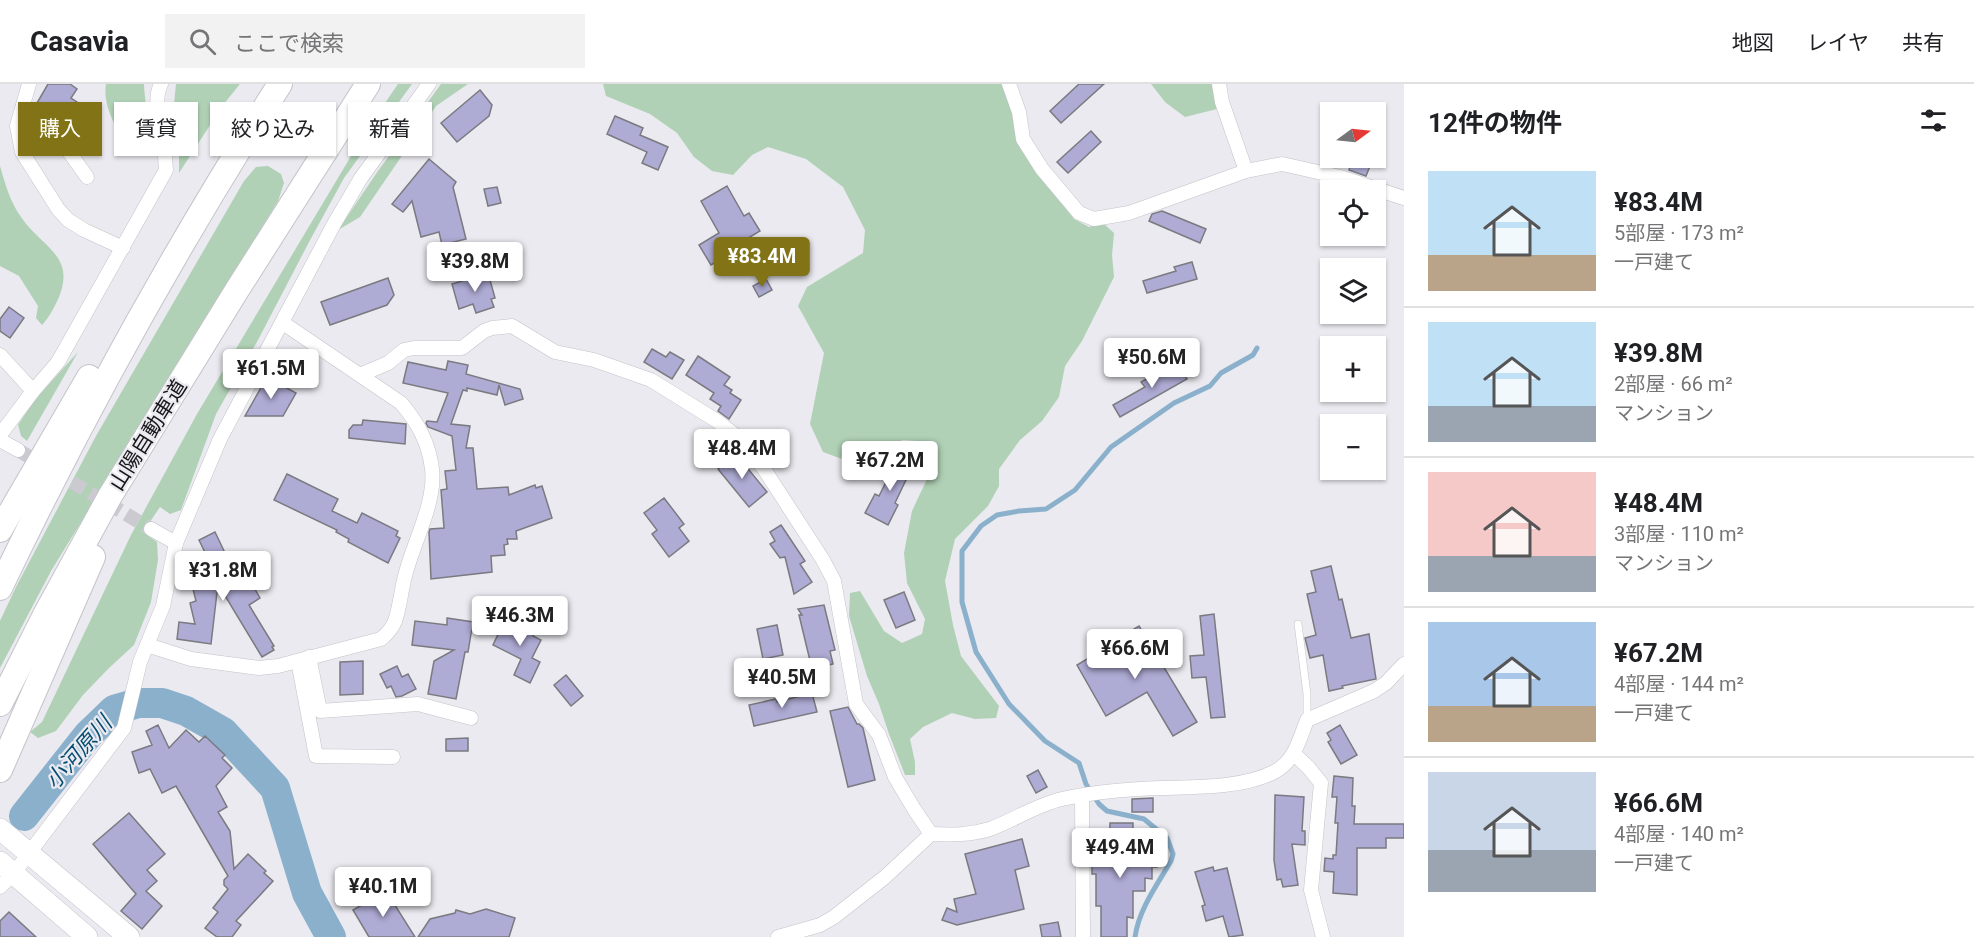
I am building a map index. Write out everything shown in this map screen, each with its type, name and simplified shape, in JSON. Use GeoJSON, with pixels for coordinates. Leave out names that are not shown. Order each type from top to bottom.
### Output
{"type":"FeatureCollection","features":[{"type":"Feature","properties":{"kind":"highway"},"geometry":{"type":"LineString","coordinates":[[268,102],[280,84]]}},
{"type":"Feature","properties":{"kind":"highway","name":"山陽自動車道"},"geometry":{"type":"LineString","coordinates":[[0,704],[46,613],[110,496],[368,84]]}},
{"type":"Feature","properties":{"kind":"highway"},"geometry":{"type":"LineString","coordinates":[[0,530],[163,253],[234,156]]}},
{"type":"Feature","properties":{"kind":"highway"},"geometry":{"type":"LineString","coordinates":[[0,588],[61,463],[118,355],[234,156]]}},
{"type":"Feature","properties":{"kind":"highway"},"geometry":{"type":"LineString","coordinates":[[0,770],[90,563],[186,373]]}},
{"type":"Feature","properties":{"kind":"main road"},"geometry":{"type":"LineString","coordinates":[[0,829],[129,937]]}},
{"type":"Feature","properties":{"kind":"main road"},"geometry":{"type":"LineString","coordinates":[[5,874],[87,937]]}},
{"type":"Feature","properties":{"kind":"street"},"geometry":{"type":"LineString","coordinates":[[24,102],[29,84]]}},
{"type":"Feature","properties":{"kind":"street"},"geometry":{"type":"LineString","coordinates":[[0,435],[58,362],[166,170],[164,139],[158,113],[157,92],[160,84]]}},
{"type":"Feature","properties":{"kind":"street"},"geometry":{"type":"LineString","coordinates":[[5,874],[29,852],[124,728],[140,662],[163,606],[176,543],[220,439],[360,178],[429,84]]}},
{"type":"Feature","properties":{"kind":"street"},"geometry":{"type":"LineString","coordinates":[[1009,84],[1019,112],[1023,140],[1042,169],[1079,213],[1094,219],[1129,213],[1246,171],[1282,164],[1404,198]]}},
{"type":"Feature","properties":{"kind":"street"},"geometry":{"type":"LineString","coordinates":[[1219,84],[1222,102],[1246,171]]}},
{"type":"Feature","properties":{"kind":"street"},"geometry":{"type":"LineString","coordinates":[[25,156],[58,209],[68,220],[123,248]]}},
{"type":"Feature","properties":{"kind":"street"},"geometry":{"type":"LineString","coordinates":[[72,156],[87,177]]}},
{"type":"Feature","properties":{"kind":"street"},"geometry":{"type":"LineString","coordinates":[[147,645],[191,659],[259,668],[278,666],[381,639],[390,632],[432,489],[432,469],[426,442],[416,420],[401,403],[283,323]]}},
{"type":"Feature","properties":{"kind":"street"},"geometry":{"type":"LineString","coordinates":[[360,375],[388,363],[404,350],[462,348],[484,331],[512,326],[555,352],[594,360],[651,380],[717,421],[740,439],[770,478],[834,581],[856,704],[879,735],[895,777],[931,834]]}},
{"type":"Feature","properties":{"kind":"street"},"geometry":{"type":"LineString","coordinates":[[0,355],[33,391]]}},
{"type":"Feature","properties":{"kind":"street"},"geometry":{"type":"LineString","coordinates":[[0,440],[18,450]]}},
{"type":"Feature","properties":{"kind":"street"},"geometry":{"type":"LineString","coordinates":[[151,529],[176,543]]}},
{"type":"Feature","properties":{"kind":"street"},"geometry":{"type":"LineString","coordinates":[[303,659],[321,711],[418,704],[471,718]]}},
{"type":"Feature","properties":{"kind":"street"},"geometry":{"type":"LineString","coordinates":[[303,659],[316,756],[393,757]]}},
{"type":"Feature","properties":{"kind":"street"},"geometry":{"type":"LineString","coordinates":[[778,937],[820,925],[834,917],[885,877],[931,834],[959,836],[990,828],[1034,808],[1061,799],[1158,788],[1220,785],[1258,778],[1273,772],[1287,764],[1294,754],[1307,720],[1365,695],[1398,677],[1404,664]]}},
{"type":"Feature","properties":{"kind":"street"},"geometry":{"type":"LineString","coordinates":[[1294,754],[1322,783],[1311,890],[1323,937]]}},
{"type":"Feature","properties":{"kind":"street"},"geometry":{"type":"LineString","coordinates":[[1082,796],[1083,937]]}},
{"type":"Feature","properties":{"kind":"lane"},"geometry":{"type":"LineString","coordinates":[[1298,624],[1307,694],[1307,720]]}},
{"type":"Feature","properties":{"kind":"green space"},"geometry":{"type":"Polygon","coordinates":[[[106,84],[144,84],[146,102],[114,102],[114,123],[105,92],[106,84]]]}},
{"type":"Feature","properties":{"kind":"green space"},"geometry":{"type":"Polygon","coordinates":[[[176,84],[240,84],[225,102],[210,102],[210,125],[198,144],[198,102],[174,102],[176,84]]]}},
{"type":"Feature","properties":{"kind":"green space"},"geometry":{"type":"Polygon","coordinates":[[[398,84],[412,84],[399,102],[386,102],[398,84]]]}},
{"type":"Feature","properties":{"kind":"green space"},"geometry":{"type":"Polygon","coordinates":[[[441,84],[468,84],[436,106],[432,112],[432,102],[428,102],[441,84]]]}},
{"type":"Feature","properties":{"kind":"green space"},"geometry":{"type":"Polygon","coordinates":[[[603,84],[1002,84],[1037,172],[1074,219],[1089,227],[1103,223],[1114,233],[1112,255],[1114,277],[1082,341],[1065,366],[1059,397],[1042,421],[1020,440],[999,469],[999,486],[988,506],[955,539],[945,581],[953,625],[961,656],[999,706],[996,718],[975,719],[952,713],[923,727],[910,739],[915,775],[905,775],[867,676],[849,616],[850,593],[860,591],[884,631],[902,643],[922,634],[925,619],[907,583],[904,553],[912,511],[928,477],[925,453],[916,441],[903,440],[853,463],[823,452],[810,424],[824,353],[798,306],[807,287],[863,253],[865,230],[843,187],[806,159],[768,147],[752,155],[733,175],[712,171],[694,157],[677,133],[650,114],[606,96],[603,84]]]}},
{"type":"Feature","properties":{"kind":"green space"},"geometry":{"type":"Polygon","coordinates":[[[1151,84],[1213,84],[1217,109],[1185,117],[1165,102],[1151,84]]]}},
{"type":"Feature","properties":{"kind":"green space"},"geometry":{"type":"Polygon","coordinates":[[[179,156],[190,156],[179,173],[179,156]]]}},
{"type":"Feature","properties":{"kind":"green space"},"geometry":{"type":"Polygon","coordinates":[[[351,156],[360,156],[344,178],[216,414],[181,510],[170,514],[160,507],[143,532],[157,542],[158,560],[151,602],[134,645],[83,695],[56,731],[38,738],[30,732],[42,722],[131,535],[197,414],[351,156]]]}},
{"type":"Feature","properties":{"kind":"green space"},"geometry":{"type":"Polygon","coordinates":[[[389,156],[402,156],[360,217],[338,230],[389,156]]]}},
{"type":"Feature","properties":{"kind":"green space"},"geometry":{"type":"Polygon","coordinates":[[[0,166],[17,211],[29,227],[54,252],[63,271],[63,283],[59,297],[52,312],[42,325],[36,318],[38,306],[19,276],[0,266],[0,166]]]}},
{"type":"Feature","properties":{"kind":"green space"},"geometry":{"type":"Polygon","coordinates":[[[268,166],[281,174],[284,183],[278,201],[51,571],[0,668],[0,621],[96,436],[244,181],[256,167],[268,166]]]}},
{"type":"Feature","properties":{"kind":"green space"},"geometry":{"type":"Polygon","coordinates":[[[78,352],[27,441],[21,436],[18,425],[33,402],[78,352]]]}},
{"type":"Feature","properties":{"kind":"building"},"geometry":{"type":"Polygon","coordinates":[[[48,84],[70,84],[77,89],[71,98],[77,102],[38,102],[48,84]]]}},
{"type":"Feature","properties":{"kind":"building"},"geometry":{"type":"Polygon","coordinates":[[[1079,84],[1104,84],[1061,123],[1050,111],[1079,84]]]}},
{"type":"Feature","properties":{"kind":"building"},"geometry":{"type":"Polygon","coordinates":[[[480,90],[492,105],[489,116],[457,142],[441,123],[480,90]]]}},
{"type":"Feature","properties":{"kind":"building"},"geometry":{"type":"Polygon","coordinates":[[[615,116],[643,128],[640,135],[668,147],[658,170],[642,163],[647,152],[607,134],[615,116]]]}},
{"type":"Feature","properties":{"kind":"building"},"geometry":{"type":"Polygon","coordinates":[[[1091,131],[1101,142],[1068,173],[1057,162],[1091,131]]]}},
{"type":"Feature","properties":{"kind":"building"},"geometry":{"type":"Polygon","coordinates":[[[429,159],[456,182],[453,187],[466,239],[442,245],[439,232],[421,237],[412,201],[403,212],[392,204],[429,159]]]}},
{"type":"Feature","properties":{"kind":"building"},"geometry":{"type":"Polygon","coordinates":[[[1350,168],[1369,168],[1366,176],[1349,170],[1350,168]]]}},
{"type":"Feature","properties":{"kind":"building"},"geometry":{"type":"Polygon","coordinates":[[[727,186],[744,216],[749,213],[760,231],[733,247],[735,251],[711,265],[699,245],[719,233],[701,201],[727,186]]]}},
{"type":"Feature","properties":{"kind":"building"},"geometry":{"type":"Polygon","coordinates":[[[497,187],[501,203],[488,206],[484,189],[497,187]]]}},
{"type":"Feature","properties":{"kind":"building"},"geometry":{"type":"Polygon","coordinates":[[[1162,211],[1206,229],[1200,243],[1149,221],[1152,214],[1162,211]]]}},
{"type":"Feature","properties":{"kind":"building"},"geometry":{"type":"Polygon","coordinates":[[[1192,262],[1197,279],[1147,293],[1143,281],[1176,271],[1174,267],[1192,262]]]}},
{"type":"Feature","properties":{"kind":"building"},"geometry":{"type":"Polygon","coordinates":[[[488,273],[495,298],[491,299],[494,307],[476,313],[473,304],[459,309],[452,284],[488,273]]]}},
{"type":"Feature","properties":{"kind":"building"},"geometry":{"type":"Polygon","coordinates":[[[388,278],[394,295],[387,305],[330,325],[321,302],[388,278]]]}},
{"type":"Feature","properties":{"kind":"building"},"geometry":{"type":"Polygon","coordinates":[[[766,279],[772,290],[759,297],[753,286],[766,279]]]}},
{"type":"Feature","properties":{"kind":"building"},"geometry":{"type":"Polygon","coordinates":[[[9,307],[24,318],[10,338],[0,331],[0,319],[9,307]]]}},
{"type":"Feature","properties":{"kind":"building"},"geometry":{"type":"Polygon","coordinates":[[[652,349],[666,357],[670,352],[684,360],[672,379],[644,362],[652,349]]]}},
{"type":"Feature","properties":{"kind":"building"},"geometry":{"type":"Polygon","coordinates":[[[698,356],[730,377],[724,385],[732,390],[730,393],[741,400],[729,419],[718,411],[721,406],[710,399],[714,393],[686,375],[698,356]]]}},
{"type":"Feature","properties":{"kind":"building"},"geometry":{"type":"Polygon","coordinates":[[[448,361],[468,365],[466,374],[520,389],[523,399],[505,405],[499,385],[497,395],[467,388],[467,391],[463,390],[451,424],[470,426],[466,448],[473,448],[477,489],[508,487],[509,495],[535,485],[536,488],[542,486],[552,518],[516,531],[517,539],[507,539],[508,544],[504,545],[505,555],[491,556],[492,572],[431,579],[429,532],[430,529],[444,528],[441,490],[447,489],[445,471],[456,470],[452,436],[428,427],[426,423],[427,421],[437,422],[448,393],[403,383],[408,362],[446,370],[448,361]]]}},
{"type":"Feature","properties":{"kind":"building"},"geometry":{"type":"Polygon","coordinates":[[[1177,362],[1187,379],[1120,417],[1113,405],[1145,387],[1141,382],[1177,362]]]}},
{"type":"Feature","properties":{"kind":"building"},"geometry":{"type":"Polygon","coordinates":[[[267,377],[296,393],[283,416],[245,416],[267,377]]]}},
{"type":"Feature","properties":{"kind":"building"},"geometry":{"type":"Polygon","coordinates":[[[363,420],[406,424],[405,444],[349,438],[349,430],[353,425],[362,425],[363,420]]]}},
{"type":"Feature","properties":{"kind":"building"},"geometry":{"type":"Polygon","coordinates":[[[736,454],[767,492],[749,507],[718,469],[736,454]]]}},
{"type":"Feature","properties":{"kind":"building"},"geometry":{"type":"Polygon","coordinates":[[[899,456],[914,463],[895,503],[898,505],[888,525],[865,513],[875,494],[879,496],[899,456]]]}},
{"type":"Feature","properties":{"kind":"building"},"geometry":{"type":"Polygon","coordinates":[[[287,474],[338,499],[332,511],[357,523],[362,513],[398,531],[396,536],[400,538],[388,563],[348,542],[349,539],[336,532],[337,530],[274,500],[287,474]]]}},
{"type":"Feature","properties":{"kind":"building"},"geometry":{"type":"Polygon","coordinates":[[[664,498],[684,524],[679,528],[689,541],[669,557],[652,534],[657,530],[644,513],[664,498]]]}},
{"type":"Feature","properties":{"kind":"building"},"geometry":{"type":"Polygon","coordinates":[[[781,525],[805,561],[800,564],[812,582],[794,594],[785,557],[780,558],[770,544],[775,541],[770,532],[781,525]]]}},
{"type":"Feature","properties":{"kind":"building"},"geometry":{"type":"Polygon","coordinates":[[[215,532],[226,555],[221,557],[235,584],[248,577],[260,598],[249,605],[274,646],[272,647],[274,650],[262,657],[218,584],[211,644],[177,639],[179,622],[195,624],[190,603],[196,601],[193,589],[216,581],[211,572],[213,569],[199,540],[215,532]]]}},
{"type":"Feature","properties":{"kind":"building"},"geometry":{"type":"Polygon","coordinates":[[[1331,566],[1351,638],[1369,634],[1376,679],[1329,691],[1323,655],[1310,658],[1305,638],[1316,635],[1307,594],[1316,592],[1311,571],[1331,566]]]}},
{"type":"Feature","properties":{"kind":"building"},"geometry":{"type":"Polygon","coordinates":[[[904,592],[915,620],[896,628],[884,600],[904,592]]]}},
{"type":"Feature","properties":{"kind":"building"},"geometry":{"type":"Polygon","coordinates":[[[824,605],[835,650],[830,651],[833,664],[812,669],[799,615],[802,615],[798,609],[824,605]]]}},
{"type":"Feature","properties":{"kind":"building"},"geometry":{"type":"Polygon","coordinates":[[[1214,614],[1225,717],[1211,718],[1206,677],[1192,678],[1190,656],[1204,655],[1200,616],[1214,614]]]}},
{"type":"Feature","properties":{"kind":"building"},"geometry":{"type":"Polygon","coordinates":[[[447,618],[473,622],[456,699],[428,694],[434,661],[454,650],[412,645],[415,621],[447,625],[447,618]]]}},
{"type":"Feature","properties":{"kind":"building"},"geometry":{"type":"Polygon","coordinates":[[[517,619],[537,628],[533,636],[541,640],[532,658],[540,662],[530,683],[514,675],[521,659],[493,645],[503,624],[513,629],[517,619]]]}},
{"type":"Feature","properties":{"kind":"building"},"geometry":{"type":"Polygon","coordinates":[[[777,625],[783,655],[763,659],[757,629],[777,625]]]}},
{"type":"Feature","properties":{"kind":"building"},"geometry":{"type":"Polygon","coordinates":[[[1139,626],[1197,722],[1173,736],[1147,692],[1106,716],[1077,665],[1139,626]]]}},
{"type":"Feature","properties":{"kind":"building"},"geometry":{"type":"Polygon","coordinates":[[[363,661],[363,694],[340,695],[340,662],[363,661]]]}},
{"type":"Feature","properties":{"kind":"building"},"geometry":{"type":"Polygon","coordinates":[[[397,666],[402,677],[408,674],[416,689],[396,697],[391,686],[387,688],[380,674],[397,666]]]}},
{"type":"Feature","properties":{"kind":"building"},"geometry":{"type":"Polygon","coordinates":[[[566,675],[583,696],[571,706],[554,685],[566,675]]]}},
{"type":"Feature","properties":{"kind":"building"},"geometry":{"type":"Polygon","coordinates":[[[812,693],[817,712],[754,726],[749,705],[776,699],[777,702],[812,693]]]}},
{"type":"Feature","properties":{"kind":"building"},"geometry":{"type":"Polygon","coordinates":[[[848,707],[857,724],[863,728],[875,780],[848,787],[830,711],[848,707]]]}},
{"type":"Feature","properties":{"kind":"building"},"geometry":{"type":"Polygon","coordinates":[[[158,725],[169,748],[186,730],[199,742],[205,736],[225,755],[222,758],[232,768],[216,786],[227,807],[218,812],[230,831],[234,869],[248,854],[273,881],[236,921],[241,925],[232,937],[217,937],[205,928],[218,912],[213,908],[228,889],[224,885],[224,880],[228,876],[176,786],[162,793],[150,769],[139,773],[132,752],[152,745],[146,731],[158,725]]]}},
{"type":"Feature","properties":{"kind":"building"},"geometry":{"type":"Polygon","coordinates":[[[1340,725],[1357,755],[1341,764],[1328,742],[1331,740],[1327,733],[1340,725]]]}},
{"type":"Feature","properties":{"kind":"building"},"geometry":{"type":"Polygon","coordinates":[[[468,738],[468,751],[446,751],[446,739],[468,738]]]}},
{"type":"Feature","properties":{"kind":"building"},"geometry":{"type":"Polygon","coordinates":[[[1038,770],[1047,787],[1036,793],[1027,776],[1038,770]]]}},
{"type":"Feature","properties":{"kind":"building"},"geometry":{"type":"Polygon","coordinates":[[[1334,776],[1353,778],[1354,824],[1404,824],[1404,838],[1386,838],[1386,848],[1357,848],[1357,895],[1333,893],[1334,872],[1324,871],[1325,858],[1333,859],[1333,855],[1336,855],[1338,823],[1335,823],[1337,797],[1332,797],[1334,776]]]}},
{"type":"Feature","properties":{"kind":"building"},"geometry":{"type":"Polygon","coordinates":[[[1275,795],[1304,797],[1302,831],[1305,831],[1305,845],[1292,844],[1298,885],[1283,887],[1281,879],[1277,880],[1274,860],[1275,795]]]}},
{"type":"Feature","properties":{"kind":"building"},"geometry":{"type":"Polygon","coordinates":[[[1153,798],[1153,812],[1132,812],[1132,799],[1153,798]]]}},
{"type":"Feature","properties":{"kind":"building"},"geometry":{"type":"Polygon","coordinates":[[[129,813],[165,854],[147,870],[157,881],[146,891],[162,906],[142,929],[121,911],[136,894],[93,844],[129,813]]]}},
{"type":"Feature","properties":{"kind":"building"},"geometry":{"type":"Polygon","coordinates":[[[1110,823],[1133,823],[1133,852],[1158,853],[1157,867],[1152,867],[1152,879],[1145,878],[1145,891],[1133,891],[1133,918],[1127,917],[1127,937],[1101,937],[1101,906],[1096,906],[1096,874],[1092,874],[1092,853],[1109,853],[1110,823]]]}},
{"type":"Feature","properties":{"kind":"building"},"geometry":{"type":"Polygon","coordinates":[[[1022,839],[1029,866],[1015,870],[1024,909],[957,925],[942,920],[947,908],[957,912],[954,899],[976,894],[965,854],[1022,839]]]}},
{"type":"Feature","properties":{"kind":"building"},"geometry":{"type":"Polygon","coordinates":[[[1213,867],[1214,871],[1227,868],[1243,935],[1229,937],[1223,916],[1206,921],[1202,906],[1205,905],[1195,872],[1213,867]]]}},
{"type":"Feature","properties":{"kind":"building"},"geometry":{"type":"Polygon","coordinates":[[[386,891],[415,937],[369,937],[353,910],[386,891]]]}},
{"type":"Feature","properties":{"kind":"building"},"geometry":{"type":"Polygon","coordinates":[[[486,909],[515,918],[509,937],[418,937],[430,919],[455,913],[456,910],[470,914],[486,909]]]}},
{"type":"Feature","properties":{"kind":"building"},"geometry":{"type":"Polygon","coordinates":[[[9,912],[36,937],[0,937],[0,921],[9,912]]]}},
{"type":"Feature","properties":{"kind":"building"},"geometry":{"type":"Polygon","coordinates":[[[1058,922],[1061,937],[1042,937],[1040,925],[1058,922]]]}},
{"type":"Feature","properties":{"kind":"waterway"},"geometry":{"type":"LineString","coordinates":[[1135,937],[1144,907],[1171,861],[1173,854],[1167,838],[1144,819],[1107,811],[1099,804],[1086,784],[1079,763],[1045,741],[1009,704],[976,652],[962,602],[962,551],[981,526],[997,515],[1046,509],[1075,490],[1111,447],[1174,403],[1210,386],[1221,373],[1253,355],[1257,348]]}},
{"type":"Feature","properties":{"kind":"waterway","name":"小河原川"},"geometry":{"type":"LineString","coordinates":[[24,816],[88,735],[114,710],[138,703],[162,703],[186,711],[223,732],[275,788],[307,893],[331,937]]}},
{"type":"Feature","properties":{"kind":"tunnel"},"geometry":{"type":"LineString","coordinates":[[18,450],[151,529]]}}]}
